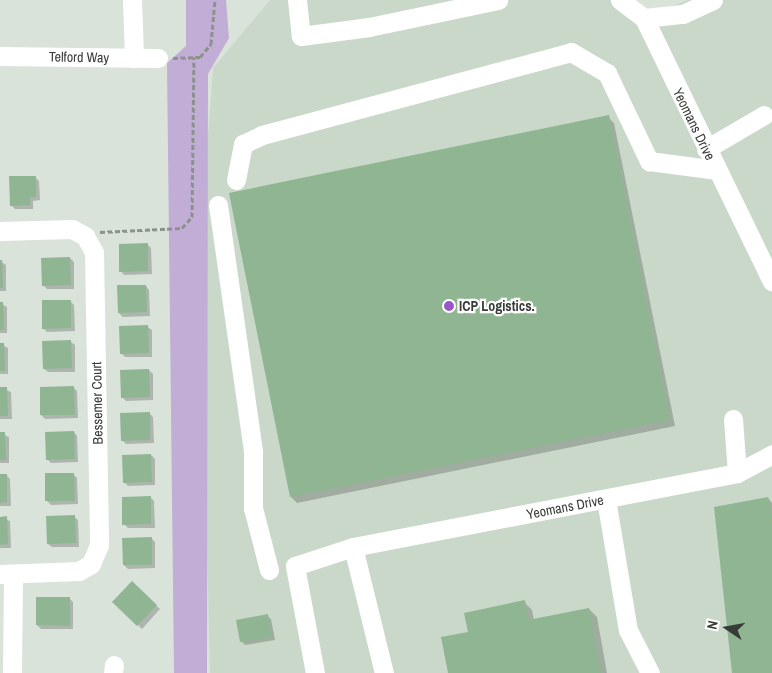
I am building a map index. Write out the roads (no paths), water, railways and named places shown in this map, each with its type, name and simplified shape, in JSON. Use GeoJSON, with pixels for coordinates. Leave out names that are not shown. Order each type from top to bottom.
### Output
{"type":"FeatureCollection","features":[{"type":"Feature","properties":{"kind":"street"},"geometry":{"type":"LineString","coordinates":[[132,0],[134,58]]}},
{"type":"Feature","properties":{"kind":"street"},"geometry":{"type":"LineString","coordinates":[[297,0],[301,36],[369,27],[498,0]]}},
{"type":"Feature","properties":{"kind":"street","name":"Yeomans Drive"},"geometry":{"type":"LineString","coordinates":[[620,0],[644,18],[716,170],[772,282]]}},
{"type":"Feature","properties":{"kind":"street"},"geometry":{"type":"LineString","coordinates":[[644,18],[682,14],[714,0]]}},
{"type":"Feature","properties":{"kind":"street"},"geometry":{"type":"LineString","coordinates":[[236,180],[243,144],[262,135],[571,52],[607,73],[649,161],[716,170]]}},
{"type":"Feature","properties":{"kind":"street","name":"Telford Way"},"geometry":{"type":"LineString","coordinates":[[0,56],[158,58]]}},
{"type":"Feature","properties":{"kind":"street"},"geometry":{"type":"LineString","coordinates":[[706,149],[764,115]]}},
{"type":"Feature","properties":{"kind":"street","name":"Yeomans Drive"},"geometry":{"type":"LineString","coordinates":[[218,205],[253,452],[253,508],[261,571],[295,566],[353,547],[737,473],[772,454]]}},
{"type":"Feature","properties":{"kind":"street","name":"Bessemer Court"},"geometry":{"type":"LineString","coordinates":[[0,232],[72,229],[86,236],[94,252],[99,545],[91,564],[79,571],[6,574]]}},
{"type":"Feature","properties":{"kind":"street"},"geometry":{"type":"LineString","coordinates":[[733,419],[737,473]]}},
{"type":"Feature","properties":{"kind":"street"},"geometry":{"type":"LineString","coordinates":[[606,499],[628,630],[650,673]]}},
{"type":"Feature","properties":{"kind":"street"},"geometry":{"type":"LineString","coordinates":[[353,547],[384,673]]}},
{"type":"Feature","properties":{"kind":"street"},"geometry":{"type":"LineString","coordinates":[[295,566],[315,673]]}},
{"type":"Feature","properties":{"kind":"street"},"geometry":{"type":"LineString","coordinates":[[6,574],[12,673]]}},
{"type":"Feature","properties":{"kind":"place","name":"ICP Logistics."},"geometry":{"type":"Point","coordinates":[449,306]}}]}
